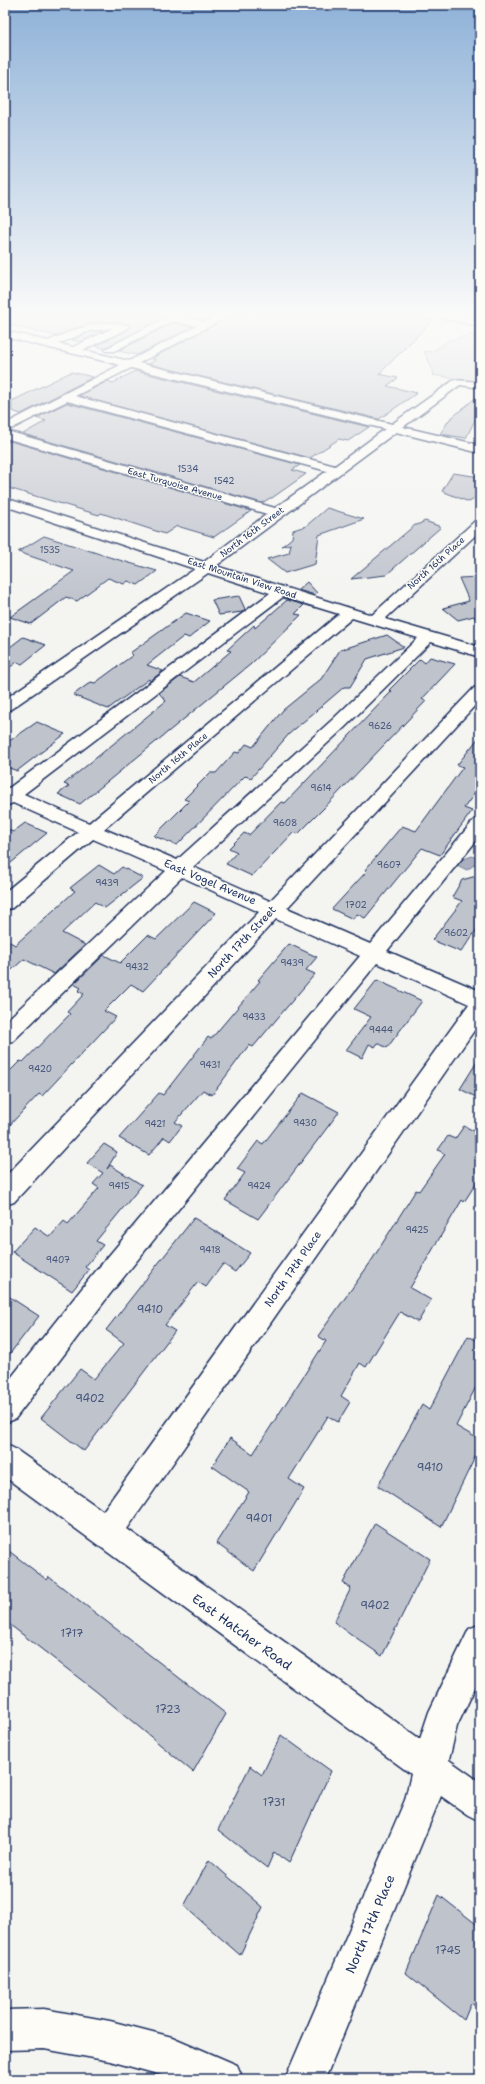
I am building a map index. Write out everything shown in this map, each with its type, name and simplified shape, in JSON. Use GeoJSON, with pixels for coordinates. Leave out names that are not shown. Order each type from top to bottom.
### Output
{"type":"FeatureCollection","features":[{"type":"Feature","properties":{"kind":"street"},"geometry":{"type":"LineString","coordinates":[[5,428],[36,412]]}},
{"type":"Feature","properties":{"kind":"street"},"geometry":{"type":"LineString","coordinates":[[123,412],[337,470]]}},
{"type":"Feature","properties":{"kind":"street"},"geometry":{"type":"LineString","coordinates":[[329,412],[480,450]]}},
{"type":"Feature","properties":{"kind":"street","name":"North 16th Street"},"geometry":{"type":"LineString","coordinates":[[5,706],[206,567],[277,513],[415,412]]}},
{"type":"Feature","properties":{"kind":"street","name":"East Turquoise Avenue"},"geometry":{"type":"LineString","coordinates":[[5,434],[277,513]]}},
{"type":"Feature","properties":{"kind":"street","name":"East Mountain View Road"},"geometry":{"type":"LineString","coordinates":[[5,502],[281,592],[480,652]]}},
{"type":"Feature","properties":{"kind":"street","name":"North 16th Place"},"geometry":{"type":"LineString","coordinates":[[375,620],[480,524]]}},
{"type":"Feature","properties":{"kind":"street"},"geometry":{"type":"LineString","coordinates":[[7,796],[281,592]]}},
{"type":"Feature","properties":{"kind":"street","name":"North 16th Place"},"geometry":{"type":"LineString","coordinates":[[5,903],[350,612]]}},
{"type":"Feature","properties":{"kind":"street"},"geometry":{"type":"LineString","coordinates":[[5,1034],[179,869],[338,724],[429,636]]}},
{"type":"Feature","properties":{"kind":"street","name":"North 17th Street"},"geometry":{"type":"LineString","coordinates":[[5,1194],[480,691]]}},
{"type":"Feature","properties":{"kind":"street","name":"East Vogel Avenue"},"geometry":{"type":"LineString","coordinates":[[7,796],[92,830],[480,1000]]}},
{"type":"Feature","properties":{"kind":"street"},"geometry":{"type":"LineString","coordinates":[[5,1410],[74,1318],[480,824]]}},
{"type":"Feature","properties":{"kind":"street","name":"North 17th Place"},"geometry":{"type":"LineString","coordinates":[[106,1533],[480,1006]]}},
{"type":"Feature","properties":{"kind":"street","name":"East Hatcher Road"},"geometry":{"type":"LineString","coordinates":[[5,1459],[480,1803]]}},
{"type":"Feature","properties":{"kind":"street","name":"North 17th Place"},"geometry":{"type":"LineString","coordinates":[[305,2079],[422,1801],[441,1724],[480,1640]]}},
{"type":"Feature","properties":{"kind":"street"},"geometry":{"type":"LineString","coordinates":[[5,2030],[44,2030],[110,2041],[172,2057],[222,2079]]}},
{"type":"Feature","properties":{"kind":"water"},"geometry":{"type":"Polygon","coordinates":[[[472,856],[480,859],[480,864],[474,865],[467,870],[457,865],[461,860],[472,856]]]}},
{"type":"Feature","properties":{"kind":"building"},"geometry":{"type":"Polygon","coordinates":[[[48,412],[102,412],[300,465],[292,470],[306,474],[272,498],[262,503],[23,434],[46,421],[36,418],[48,412]]]}},
{"type":"Feature","properties":{"kind":"building"},"geometry":{"type":"Polygon","coordinates":[[[140,412],[307,412],[369,427],[348,441],[339,439],[310,458],[140,412]]]}},
{"type":"Feature","properties":{"kind":"building"},"geometry":{"type":"Polygon","coordinates":[[[351,412],[389,412],[379,419],[351,412]]]}},
{"type":"Feature","properties":{"kind":"building"},"geometry":{"type":"Polygon","coordinates":[[[458,412],[479,412],[466,438],[440,434],[449,420],[458,412]]]}},
{"type":"Feature","properties":{"kind":"building"},"geometry":{"type":"Polygon","coordinates":[[[10,441],[251,511],[214,537],[177,526],[165,534],[101,513],[99,515],[5,487],[5,444],[10,441]]]}},
{"type":"Feature","properties":{"kind":"building"},"geometry":{"type":"Polygon","coordinates":[[[453,473],[480,477],[480,496],[469,502],[442,491],[453,473]]]}},
{"type":"Feature","properties":{"kind":"building"},"geometry":{"type":"Polygon","coordinates":[[[327,508],[364,519],[319,535],[315,564],[285,573],[267,559],[289,553],[291,544],[282,546],[292,538],[293,530],[306,526],[327,508]]]}},
{"type":"Feature","properties":{"kind":"building"},"geometry":{"type":"Polygon","coordinates":[[[425,521],[441,527],[386,575],[351,579],[415,525],[425,521]]]}},
{"type":"Feature","properties":{"kind":"building"},"geometry":{"type":"Polygon","coordinates":[[[44,536],[157,571],[138,585],[128,581],[124,584],[108,578],[77,601],[66,597],[31,624],[10,617],[74,571],[18,552],[44,536]]]}},
{"type":"Feature","properties":{"kind":"building"},"geometry":{"type":"Polygon","coordinates":[[[480,577],[479,627],[474,616],[458,620],[443,608],[469,601],[459,578],[480,577]]]}},
{"type":"Feature","properties":{"kind":"building"},"geometry":{"type":"Polygon","coordinates":[[[307,582],[317,593],[315,595],[298,590],[307,582]]]}},
{"type":"Feature","properties":{"kind":"building"},"geometry":{"type":"Polygon","coordinates":[[[239,596],[245,609],[242,612],[219,615],[212,600],[239,596]]]}},
{"type":"Feature","properties":{"kind":"building"},"geometry":{"type":"Polygon","coordinates":[[[287,600],[304,605],[295,614],[301,615],[251,664],[80,804],[58,794],[69,786],[64,784],[166,701],[159,693],[180,677],[194,682],[231,651],[227,650],[254,625],[255,628],[287,600]]]}},
{"type":"Feature","properties":{"kind":"building"},"geometry":{"type":"Polygon","coordinates":[[[186,613],[210,621],[189,638],[184,636],[147,665],[163,671],[150,681],[149,679],[108,709],[73,695],[91,682],[95,683],[133,655],[130,653],[186,613]]]}},
{"type":"Feature","properties":{"kind":"building"},"geometry":{"type":"Polygon","coordinates":[[[387,635],[404,647],[367,659],[350,687],[344,687],[289,734],[251,778],[245,776],[177,845],[154,836],[189,801],[184,799],[210,773],[216,773],[235,752],[239,753],[246,744],[253,747],[283,710],[321,679],[340,650],[387,635]]]}},
{"type":"Feature","properties":{"kind":"building"},"geometry":{"type":"Polygon","coordinates":[[[23,637],[46,645],[22,664],[17,662],[5,671],[5,651],[23,637]]]}},
{"type":"Feature","properties":{"kind":"building"},"geometry":{"type":"Polygon","coordinates":[[[430,657],[455,664],[422,699],[426,701],[323,809],[298,834],[294,832],[252,876],[226,864],[237,852],[229,848],[244,833],[249,835],[281,802],[285,803],[392,691],[389,690],[420,659],[425,663],[430,657]]]}},
{"type":"Feature","properties":{"kind":"building"},"geometry":{"type":"Polygon","coordinates":[[[37,722],[65,734],[17,771],[5,766],[5,744],[37,722]]]}},
{"type":"Feature","properties":{"kind":"building"},"geometry":{"type":"Polygon","coordinates":[[[480,736],[480,786],[464,808],[472,811],[440,855],[422,848],[365,918],[357,914],[353,919],[332,909],[367,871],[365,870],[402,826],[416,831],[463,767],[457,765],[480,736]]]}},
{"type":"Feature","properties":{"kind":"building"},"geometry":{"type":"Polygon","coordinates":[[[25,823],[47,833],[5,868],[5,828],[13,832],[25,823]]]}},
{"type":"Feature","properties":{"kind":"building"},"geometry":{"type":"Polygon","coordinates":[[[99,865],[114,874],[122,867],[143,878],[105,908],[95,902],[62,933],[85,945],[54,974],[24,959],[5,976],[5,939],[15,945],[75,891],[70,888],[99,865]]]}},
{"type":"Feature","properties":{"kind":"building"},"geometry":{"type":"Polygon","coordinates":[[[480,875],[480,925],[461,952],[432,940],[462,901],[452,897],[462,880],[480,875]]]}},
{"type":"Feature","properties":{"kind":"building"},"geometry":{"type":"Polygon","coordinates":[[[194,902],[216,913],[143,991],[131,984],[104,1011],[116,1017],[42,1096],[39,1094],[5,1130],[5,1076],[20,1061],[23,1062],[70,1014],[67,1012],[84,994],[78,991],[81,988],[74,984],[104,955],[120,963],[148,935],[156,939],[194,902]]]}},
{"type":"Feature","properties":{"kind":"building"},"geometry":{"type":"Polygon","coordinates":[[[289,944],[317,957],[306,970],[315,974],[253,1047],[249,1045],[212,1095],[203,1090],[175,1122],[182,1126],[170,1141],[164,1137],[149,1155],[119,1138],[159,1093],[163,1095],[208,1037],[211,1039],[289,944]]]}},
{"type":"Feature","properties":{"kind":"building"},"geometry":{"type":"Polygon","coordinates":[[[377,980],[422,1001],[387,1048],[378,1043],[375,1047],[369,1044],[362,1058],[346,1050],[371,1017],[354,1009],[377,980]]]}},
{"type":"Feature","properties":{"kind":"building"},"geometry":{"type":"Polygon","coordinates":[[[480,1057],[480,1099],[460,1089],[480,1057]]]}},
{"type":"Feature","properties":{"kind":"building"},"geometry":{"type":"Polygon","coordinates":[[[303,1093],[339,1112],[258,1219],[225,1200],[245,1173],[237,1169],[258,1141],[263,1144],[303,1093]]]}},
{"type":"Feature","properties":{"kind":"building"},"geometry":{"type":"Polygon","coordinates":[[[464,1126],[480,1134],[480,1177],[464,1202],[462,1200],[410,1288],[431,1300],[418,1322],[400,1312],[366,1367],[360,1363],[341,1396],[350,1402],[338,1422],[328,1416],[289,1479],[304,1489],[254,1571],[216,1543],[249,1492],[212,1466],[230,1438],[253,1454],[326,1341],[318,1336],[370,1263],[416,1190],[419,1191],[445,1154],[438,1150],[448,1136],[455,1139],[464,1126]]]}},
{"type":"Feature","properties":{"kind":"building"},"geometry":{"type":"Polygon","coordinates":[[[104,1144],[117,1152],[107,1169],[110,1165],[142,1185],[96,1241],[103,1245],[85,1267],[89,1270],[72,1291],[12,1252],[35,1227],[50,1237],[64,1221],[68,1224],[99,1188],[93,1184],[103,1173],[87,1163],[104,1144]]]}},
{"type":"Feature","properties":{"kind":"building"},"geometry":{"type":"Polygon","coordinates":[[[194,1218],[250,1253],[235,1272],[223,1264],[206,1287],[198,1282],[165,1325],[175,1331],[84,1451],[41,1418],[80,1369],[94,1379],[124,1343],[106,1330],[194,1218]]]}},
{"type":"Feature","properties":{"kind":"building"},"geometry":{"type":"Polygon","coordinates":[[[5,1294],[39,1316],[5,1360],[5,1294]]]}},
{"type":"Feature","properties":{"kind":"building"},"geometry":{"type":"Polygon","coordinates":[[[468,1336],[480,1342],[480,1379],[456,1426],[480,1440],[480,1447],[441,1527],[378,1486],[422,1405],[429,1410],[468,1336]]]}},
{"type":"Feature","properties":{"kind":"building"},"geometry":{"type":"Polygon","coordinates":[[[375,1523],[430,1559],[382,1656],[334,1622],[351,1588],[343,1583],[375,1523]]]}},
{"type":"Feature","properties":{"kind":"building"},"geometry":{"type":"Polygon","coordinates":[[[5,1548],[47,1580],[49,1577],[226,1714],[193,1772],[97,1692],[5,1621],[5,1548]]]}},
{"type":"Feature","properties":{"kind":"building"},"geometry":{"type":"Polygon","coordinates":[[[281,1735],[331,1771],[289,1863],[274,1852],[267,1868],[218,1830],[250,1766],[262,1775],[281,1735]]]}},
{"type":"Feature","properties":{"kind":"building"},"geometry":{"type":"Polygon","coordinates":[[[209,1860],[263,1907],[240,1955],[184,1906],[209,1860]]]}},
{"type":"Feature","properties":{"kind":"building"},"geometry":{"type":"Polygon","coordinates":[[[439,1895],[480,1927],[480,2010],[471,2003],[464,2020],[406,1973],[439,1895]]]}}]}
